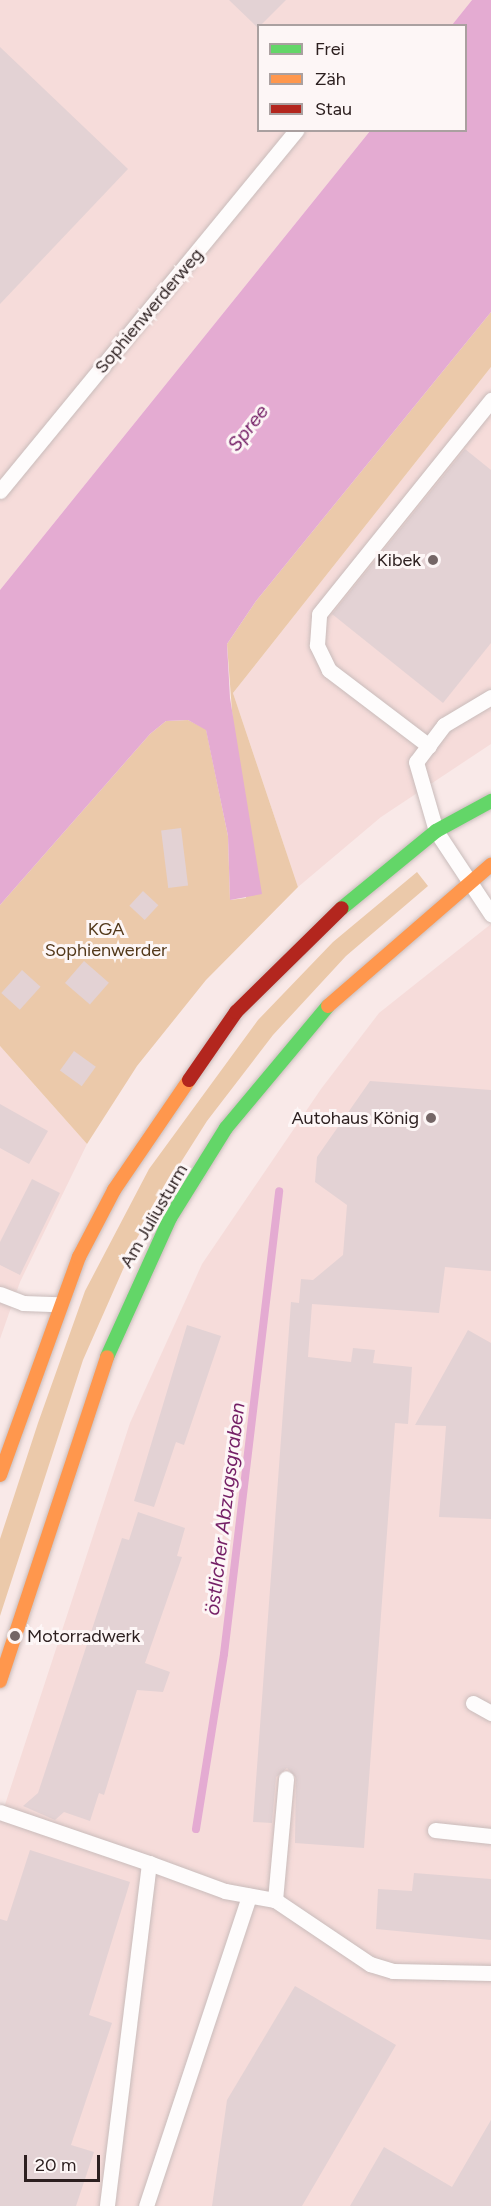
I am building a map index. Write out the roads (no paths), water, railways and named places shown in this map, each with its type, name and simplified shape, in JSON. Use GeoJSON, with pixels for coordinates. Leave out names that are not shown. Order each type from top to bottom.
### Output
{"type":"FeatureCollection","features":[{"type":"Feature","properties":{"kind":"main road"},"geometry":{"type":"LineString","coordinates":[[0,1475],[58,1304],[114,1190],[236,1012],[309,935],[436,831],[491,801]]}},
{"type":"Feature","properties":{"kind":"main road","name":"Am Juliusturm"},"geometry":{"type":"LineString","coordinates":[[0,1681],[112,1340],[170,1218],[226,1128],[286,1050],[355,977],[465,881],[491,865]]}},
{"type":"Feature","properties":{"kind":"lane","name":"Sophienwerderweg"},"geometry":{"type":"LineString","coordinates":[[0,491],[295,132]]}},
{"type":"Feature","properties":{"kind":"lane"},"geometry":{"type":"LineString","coordinates":[[429,746],[329,670],[317,645],[319,614],[491,400]]}},
{"type":"Feature","properties":{"kind":"lane"},"geometry":{"type":"LineString","coordinates":[[491,697],[444,725],[416,762],[436,831],[465,881],[491,914]]}},
{"type":"Feature","properties":{"kind":"lane"},"geometry":{"type":"LineString","coordinates":[[0,1294],[22,1303],[58,1304]]}},
{"type":"Feature","properties":{"kind":"lane"},"geometry":{"type":"LineString","coordinates":[[474,1703],[491,1713]]}},
{"type":"Feature","properties":{"kind":"lane"},"geometry":{"type":"LineString","coordinates":[[275,1900],[286,1778]]}},
{"type":"Feature","properties":{"kind":"lane"},"geometry":{"type":"LineString","coordinates":[[0,1812],[249,1896],[275,1900],[370,1964],[393,1971],[491,1973]]}},
{"type":"Feature","properties":{"kind":"lane"},"geometry":{"type":"LineString","coordinates":[[435,1830],[491,1836]]}},
{"type":"Feature","properties":{"kind":"lane"},"geometry":{"type":"LineString","coordinates":[[107,2206],[149,1863]]}},
{"type":"Feature","properties":{"kind":"lane"},"geometry":{"type":"LineString","coordinates":[[146,2206],[249,1896]]}},
{"type":"Feature","properties":{"kind":"water","name":"Spree"},"geometry":{"type":"Polygon","coordinates":[[[472,0],[491,0],[491,312],[256,601],[227,644],[230,698],[262,894],[230,900],[228,836],[206,730],[188,720],[166,721],[150,734],[0,905],[0,590],[369,132],[467,132],[467,24],[453,24],[472,0]]]}},
{"type":"Feature","properties":{"kind":"waterway","name":"östlicher Abzugsgraben"},"geometry":{"type":"LineString","coordinates":[[196,1829],[224,1654],[279,1191]]}},
{"type":"Feature","properties":{"kind":"place","name":"Kibek"},"geometry":{"type":"Point","coordinates":[433,560]}},
{"type":"Feature","properties":{"kind":"place","name":"Autohaus König"},"geometry":{"type":"Point","coordinates":[431,1118]}},
{"type":"Feature","properties":{"kind":"place","name":"Motorradwerk"},"geometry":{"type":"Point","coordinates":[15,1636]}},
{"type":"Feature","properties":{"kind":"park label","name":"KGA Sophienwerder"},"geometry":{"type":"Point","coordinates":[106,940]}}]}
